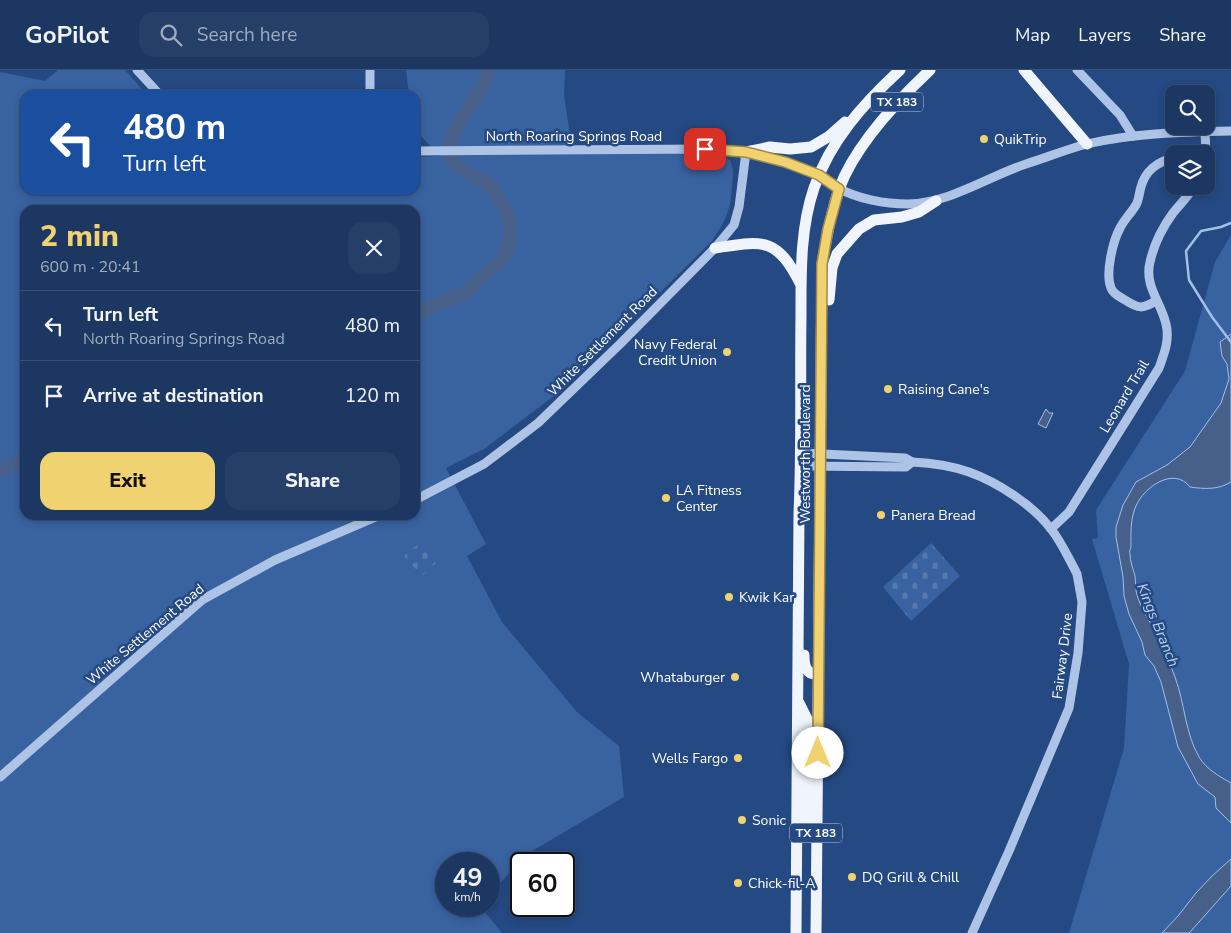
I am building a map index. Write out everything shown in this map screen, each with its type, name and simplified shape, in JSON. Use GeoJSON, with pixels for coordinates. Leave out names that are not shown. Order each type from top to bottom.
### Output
{"type":"FeatureCollection","features":[{"type":"Feature","properties":{"kind":"main road","name":"Westworth Boulevard"},"geometry":{"type":"LineString","coordinates":[[796,933],[802,453],[801,286],[804,230],[819,175],[836,142],[853,118],[900,70]]}},
{"type":"Feature","properties":{"kind":"main road","name":"Westworth Boulevard"},"geometry":{"type":"LineString","coordinates":[[816,933],[822,264],[828,229],[839,189],[857,156],[888,112],[930,70]]}},
{"type":"Feature","properties":{"kind":"main road"},"geometry":{"type":"LineString","coordinates":[[1024,70],[1087,144]]}},
{"type":"Feature","properties":{"kind":"main road"},"geometry":{"type":"LineString","coordinates":[[885,84],[899,100]]}},
{"type":"Feature","properties":{"kind":"main road"},"geometry":{"type":"LineString","coordinates":[[746,152],[770,147],[790,149],[811,147],[828,136],[867,103]]}},
{"type":"Feature","properties":{"kind":"main road"},"geometry":{"type":"LineString","coordinates":[[821,343],[827,330],[832,268],[837,254],[846,242],[859,229],[874,220],[919,212],[936,201]]}},
{"type":"Feature","properties":{"kind":"main road"},"geometry":{"type":"LineString","coordinates":[[714,248],[752,243],[762,243],[770,246],[781,253],[794,271],[801,286]]}},
{"type":"Feature","properties":{"kind":"main road"},"geometry":{"type":"LineString","coordinates":[[799,582],[805,599],[804,665],[807,672],[813,675],[818,674]]}},
{"type":"Feature","properties":{"kind":"main road"},"geometry":{"type":"LineString","coordinates":[[798,701],[807,718],[807,826],[810,830],[816,832]]}},
{"type":"Feature","properties":{"kind":"street"},"geometry":{"type":"LineString","coordinates":[[137,70],[155,90]]}},
{"type":"Feature","properties":{"kind":"street"},"geometry":{"type":"LineString","coordinates":[[370,70],[370,90]]}},
{"type":"Feature","properties":{"kind":"street"},"geometry":{"type":"LineString","coordinates":[[1077,70],[1120,115],[1133,136]]}},
{"type":"Feature","properties":{"kind":"street","name":"North Roaring Springs Road"},"geometry":{"type":"LineString","coordinates":[[1215,132],[1231,131]]}},
{"type":"Feature","properties":{"kind":"street","name":"North Roaring Springs Road"},"geometry":{"type":"LineString","coordinates":[[420,151],[705,149],[746,152],[785,162],[819,175],[839,189],[878,202],[908,204],[936,201],[1022,165],[1087,144],[1133,136],[1165,134]]}},
{"type":"Feature","properties":{"kind":"street","name":"White Settlement Road"},"geometry":{"type":"LineString","coordinates":[[420,497],[484,464],[538,423],[620,344],[714,248],[734,225],[739,207],[746,152]]}},
{"type":"Feature","properties":{"kind":"street"},"geometry":{"type":"LineString","coordinates":[[1156,301],[1146,307],[1137,308],[1116,295],[1110,288],[1110,263],[1112,250],[1120,228],[1138,200],[1142,180],[1147,173],[1165,160]]}},
{"type":"Feature","properties":{"kind":"street","name":"Leonard Trail"},"geometry":{"type":"LineString","coordinates":[[1051,529],[1069,512],[1159,368],[1166,349],[1168,333],[1166,322],[1151,288],[1149,263],[1162,228],[1190,195]]}},
{"type":"Feature","properties":{"kind":"street","name":"Fairway Drive"},"geometry":{"type":"LineString","coordinates":[[802,453],[905,458],[912,462],[931,463],[969,472],[998,486],[1032,509],[1051,529],[1077,574],[1082,602],[1078,653],[1069,708],[1009,851],[972,933]]}},
{"type":"Feature","properties":{"kind":"street","name":"Fairway Drive"},"geometry":{"type":"LineString","coordinates":[[801,466],[906,468],[912,462]]}},
{"type":"Feature","properties":{"kind":"street","name":"White Settlement Road"},"geometry":{"type":"LineString","coordinates":[[0,777],[202,600],[275,560],[368,520]]}},
{"type":"Feature","properties":{"kind":"green space"},"geometry":{"type":"Polygon","coordinates":[[[58,70],[125,70],[143,90],[20,90],[20,195],[420,195],[420,157],[440,156],[420,135],[420,90],[408,90],[406,70],[565,70],[564,96],[573,153],[714,152],[730,160],[733,175],[729,208],[724,221],[712,241],[563,389],[484,449],[446,468],[486,544],[467,556],[502,622],[577,712],[619,746],[624,797],[530,852],[510,852],[510,872],[500,883],[500,852],[435,852],[435,917],[489,917],[502,933],[0,933],[0,72],[45,81],[58,70]]]}},
{"type":"Feature","properties":{"kind":"green space"},"geometry":{"type":"Polygon","coordinates":[[[1231,235],[1231,933],[1069,933],[1124,748],[1129,664],[1092,539],[1098,538],[1096,510],[1185,371],[1215,262],[1231,235]]]}},
{"type":"Feature","properties":{"kind":"green space"},"geometry":{"type":"Polygon","coordinates":[[[423,540],[439,560],[422,576],[404,556],[423,540]]]}},
{"type":"Feature","properties":{"kind":"green space"},"geometry":{"type":"Polygon","coordinates":[[[931,543],[960,576],[911,621],[883,587],[931,543]]]}},
{"type":"Feature","properties":{"kind":"shaded area"},"geometry":{"type":"Polygon","coordinates":[[[1231,334],[1231,482],[1216,488],[1200,488],[1190,487],[1176,478],[1168,479],[1152,486],[1140,499],[1134,511],[1130,552],[1137,595],[1161,642],[1175,677],[1194,748],[1206,766],[1231,783],[1231,823],[1216,808],[1215,797],[1198,784],[1178,747],[1161,682],[1154,666],[1145,655],[1142,642],[1129,614],[1124,596],[1116,527],[1123,505],[1136,482],[1167,465],[1190,447],[1221,403],[1229,379],[1227,364],[1222,356],[1220,342],[1231,334]]]}},
{"type":"Feature","properties":{"kind":"shaded area"},"geometry":{"type":"Polygon","coordinates":[[[1046,409],[1049,413],[1053,413],[1046,428],[1038,424],[1046,409]]]}},
{"type":"Feature","properties":{"kind":"shaded area"},"geometry":{"type":"Polygon","coordinates":[[[1231,859],[1231,886],[1191,931],[1189,933],[1162,933],[1196,893],[1231,859]]]}},
{"type":"Feature","properties":{"kind":"waterway"},"geometry":{"type":"LineString","coordinates":[[420,312],[465,293],[503,257],[508,249],[511,226],[505,209],[492,187],[457,166],[451,158],[450,141],[460,121],[482,87],[489,70]]}},
{"type":"Feature","properties":{"kind":"waterway","name":"Kings Branch"},"geometry":{"type":"LineString","coordinates":[[1231,223],[1201,231],[1186,251],[1189,280],[1212,317],[1231,342]]}},
{"type":"Feature","properties":{"kind":"waterway"},"geometry":{"type":"LineString","coordinates":[[0,470],[20,462]]}},
{"type":"Feature","properties":{"kind":"place","name":"QuikTrip"},"geometry":{"type":"Point","coordinates":[984,139]}},
{"type":"Feature","properties":{"kind":"place","name":"Navy Federal Credit Union"},"geometry":{"type":"Point","coordinates":[727,352]}},
{"type":"Feature","properties":{"kind":"place","name":"Raising Cane's"},"geometry":{"type":"Point","coordinates":[888,389]}},
{"type":"Feature","properties":{"kind":"place","name":"LA Fitness Center"},"geometry":{"type":"Point","coordinates":[666,498]}},
{"type":"Feature","properties":{"kind":"place","name":"Panera Bread"},"geometry":{"type":"Point","coordinates":[881,515]}},
{"type":"Feature","properties":{"kind":"place","name":"Kwik Kar"},"geometry":{"type":"Point","coordinates":[729,597]}},
{"type":"Feature","properties":{"kind":"place","name":"Whataburger"},"geometry":{"type":"Point","coordinates":[735,677]}},
{"type":"Feature","properties":{"kind":"place","name":"Wells Fargo"},"geometry":{"type":"Point","coordinates":[738,758]}},
{"type":"Feature","properties":{"kind":"place","name":"Sonic"},"geometry":{"type":"Point","coordinates":[742,820]}},
{"type":"Feature","properties":{"kind":"place","name":"DQ Grill & Chill"},"geometry":{"type":"Point","coordinates":[852,877]}},
{"type":"Feature","properties":{"kind":"place","name":"Chick-fil-A"},"geometry":{"type":"Point","coordinates":[738,883]}},
{"type":"Feature","properties":{"kind":"route"},"geometry":{"type":"LineString","coordinates":[[705,149],[746,152],[785,162],[819,175],[839,189],[828,229],[822,264],[818,753]]}}]}
